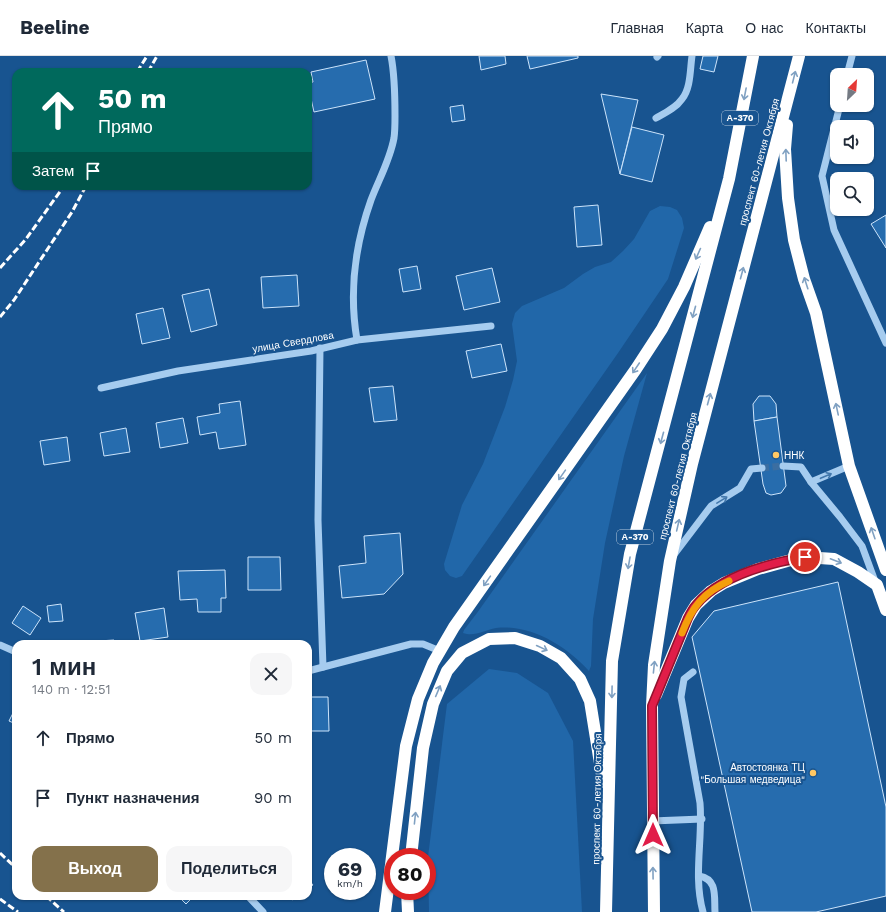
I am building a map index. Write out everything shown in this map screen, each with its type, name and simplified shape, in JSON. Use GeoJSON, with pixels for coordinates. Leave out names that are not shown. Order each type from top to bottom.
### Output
{"type":"FeatureCollection","features":[{"type":"Feature","properties":{"kind":"highway","name":"проспект 60-летия Октября"},"geometry":{"type":"LineString","coordinates":[[606,908],[612,661],[630,554],[728,179],[753,56]]}},
{"type":"Feature","properties":{"kind":"highway","name":"проспект 60-летия Октября"},"geometry":{"type":"LineString","coordinates":[[654,912],[652,706],[654,665],[670,561],[692,464],[799,56]]}},
{"type":"Feature","properties":{"kind":"highway"},"geometry":{"type":"LineString","coordinates":[[788,98],[785,149],[788,198],[794,240],[804,279],[816,313],[849,466],[886,570]]}},
{"type":"Feature","properties":{"kind":"highway"},"geometry":{"type":"LineString","coordinates":[[385,912],[406,746],[418,699],[433,663],[454,627],[636,368],[662,328],[684,287],[728,179]]}},
{"type":"Feature","properties":{"kind":"highway"},"geometry":{"type":"LineString","coordinates":[[652,706],[688,618],[696,605],[724,583],[758,569],[805,557],[834,559],[858,572],[877,585],[886,610]]}},
{"type":"Feature","properties":{"kind":"highway"},"geometry":{"type":"LineString","coordinates":[[412,848],[423,748],[432,704],[447,671],[462,653],[489,639],[515,638],[540,646],[561,658],[580,679],[590,701],[603,775],[606,908]]}},
{"type":"Feature","properties":{"kind":"highway"},"geometry":{"type":"LineString","coordinates":[[407,900],[408,912]]}},
{"type":"Feature","properties":{"kind":"street"},"geometry":{"type":"LineString","coordinates":[[357,340],[354,320],[353,294],[357,250],[371,200],[389,158],[395,136],[395,97],[391,56]]}},
{"type":"Feature","properties":{"kind":"street"},"geometry":{"type":"LineString","coordinates":[[656,118],[683,99],[688,87],[692,56]]}},
{"type":"Feature","properties":{"kind":"street"},"geometry":{"type":"LineString","coordinates":[[849,68],[852,56]]}},
{"type":"Feature","properties":{"kind":"street"},"geometry":{"type":"LineString","coordinates":[[838,112],[822,176],[834,230],[886,343]]}},
{"type":"Feature","properties":{"kind":"street","name":"улица Свердлова"},"geometry":{"type":"LineString","coordinates":[[101,388],[178,372],[312,351],[357,340],[491,326]]}},
{"type":"Feature","properties":{"kind":"street"},"geometry":{"type":"LineString","coordinates":[[320,348],[318,520],[324,667]]}},
{"type":"Feature","properties":{"kind":"street"},"geometry":{"type":"LineString","coordinates":[[783,466],[801,467],[811,482],[862,546],[877,585]]}},
{"type":"Feature","properties":{"kind":"street"},"geometry":{"type":"LineString","coordinates":[[811,482],[849,466]]}},
{"type":"Feature","properties":{"kind":"street"},"geometry":{"type":"LineString","coordinates":[[670,561],[711,506],[740,488],[751,469],[762,468]]}},
{"type":"Feature","properties":{"kind":"street"},"geometry":{"type":"LineString","coordinates":[[312,671],[411,644],[423,644],[440,651]]}},
{"type":"Feature","properties":{"kind":"street"},"geometry":{"type":"LineString","coordinates":[[0,645],[12,650]]}},
{"type":"Feature","properties":{"kind":"street"},"geometry":{"type":"LineString","coordinates":[[693,672],[684,679],[682,697],[702,819],[698,858],[700,894],[703,912]]}},
{"type":"Feature","properties":{"kind":"street"},"geometry":{"type":"LineString","coordinates":[[652,821],[702,819]]}},
{"type":"Feature","properties":{"kind":"street"},"geometry":{"type":"LineString","coordinates":[[699,876],[707,877],[713,884],[715,912]]}},
{"type":"Feature","properties":{"kind":"street"},"geometry":{"type":"LineString","coordinates":[[252,900],[263,912]]}},
{"type":"Feature","properties":{"kind":"shaded area"},"geometry":{"type":"Polygon","coordinates":[[[660,206],[670,207],[677,210],[682,218],[684,228],[668,279],[462,576],[456,578],[450,576],[445,570],[444,564],[462,505],[483,464],[505,407],[513,380],[517,361],[512,324],[515,313],[522,306],[564,288],[595,267],[611,262],[634,239],[650,211],[660,206]]]}},
{"type":"Feature","properties":{"kind":"shaded area"},"geometry":{"type":"Polygon","coordinates":[[[647,373],[624,456],[605,543],[593,619],[591,666],[589,671],[559,645],[535,633],[509,628],[496,628],[480,633],[463,633],[464,630],[647,373]]]}},
{"type":"Feature","properties":{"kind":"shaded area"},"geometry":{"type":"Polygon","coordinates":[[[489,669],[517,673],[548,693],[573,741],[582,912],[429,912],[429,900],[436,900],[436,848],[429,848],[447,704],[489,669]]]}},
{"type":"Feature","properties":{"kind":"building"},"geometry":{"type":"Polygon","coordinates":[[[479,56],[505,56],[506,64],[481,70],[479,56]]]}},
{"type":"Feature","properties":{"kind":"building"},"geometry":{"type":"Polygon","coordinates":[[[527,56],[578,56],[578,58],[530,69],[527,56]]]}},
{"type":"Feature","properties":{"kind":"building"},"geometry":{"type":"Polygon","coordinates":[[[703,56],[718,56],[714,72],[700,69],[703,56]]]}},
{"type":"Feature","properties":{"kind":"building"},"geometry":{"type":"Polygon","coordinates":[[[366,60],[375,99],[314,112],[312,103],[312,72],[366,60]]]}},
{"type":"Feature","properties":{"kind":"building"},"geometry":{"type":"Polygon","coordinates":[[[601,94],[638,100],[620,174],[601,94]]]}},
{"type":"Feature","properties":{"kind":"building"},"geometry":{"type":"Polygon","coordinates":[[[463,105],[465,120],[452,122],[450,107],[463,105]]]}},
{"type":"Feature","properties":{"kind":"building"},"geometry":{"type":"Polygon","coordinates":[[[632,127],[664,135],[652,182],[620,174],[632,127]]]}},
{"type":"Feature","properties":{"kind":"building"},"geometry":{"type":"Polygon","coordinates":[[[598,205],[602,245],[577,247],[574,207],[598,205]]]}},
{"type":"Feature","properties":{"kind":"building"},"geometry":{"type":"Polygon","coordinates":[[[886,215],[886,248],[871,224],[886,215]]]}},
{"type":"Feature","properties":{"kind":"building"},"geometry":{"type":"Polygon","coordinates":[[[417,266],[421,289],[403,292],[399,269],[417,266]]]}},
{"type":"Feature","properties":{"kind":"building"},"geometry":{"type":"Polygon","coordinates":[[[492,268],[500,302],[464,310],[456,276],[492,268]]]}},
{"type":"Feature","properties":{"kind":"building"},"geometry":{"type":"Polygon","coordinates":[[[297,275],[299,306],[263,308],[261,277],[297,275]]]}},
{"type":"Feature","properties":{"kind":"building"},"geometry":{"type":"Polygon","coordinates":[[[209,289],[217,325],[191,332],[182,295],[209,289]]]}},
{"type":"Feature","properties":{"kind":"building"},"geometry":{"type":"Polygon","coordinates":[[[163,308],[170,338],[142,344],[136,314],[163,308]]]}},
{"type":"Feature","properties":{"kind":"building"},"geometry":{"type":"Polygon","coordinates":[[[501,344],[507,371],[472,378],[466,351],[501,344]]]}},
{"type":"Feature","properties":{"kind":"building"},"geometry":{"type":"Polygon","coordinates":[[[393,386],[397,420],[374,422],[369,388],[393,386]]]}},
{"type":"Feature","properties":{"kind":"building"},"geometry":{"type":"Polygon","coordinates":[[[759,396],[770,396],[776,404],[777,417],[754,421],[753,404],[759,396]]]}},
{"type":"Feature","properties":{"kind":"building"},"geometry":{"type":"Polygon","coordinates":[[[240,401],[246,445],[219,449],[216,432],[200,435],[197,417],[220,413],[219,404],[240,401]]]}},
{"type":"Feature","properties":{"kind":"building"},"geometry":{"type":"Polygon","coordinates":[[[777,417],[786,486],[781,493],[771,495],[766,493],[763,484],[754,421],[777,417]]]}},
{"type":"Feature","properties":{"kind":"building"},"geometry":{"type":"Polygon","coordinates":[[[183,418],[188,443],[160,448],[156,423],[183,418]]]}},
{"type":"Feature","properties":{"kind":"building"},"geometry":{"type":"Polygon","coordinates":[[[126,428],[130,452],[104,456],[100,433],[126,428]]]}},
{"type":"Feature","properties":{"kind":"building"},"geometry":{"type":"Polygon","coordinates":[[[67,437],[70,461],[44,465],[40,441],[67,437]]]}},
{"type":"Feature","properties":{"kind":"building"},"geometry":{"type":"Polygon","coordinates":[[[400,533],[403,574],[384,594],[342,598],[339,566],[366,563],[364,536],[400,533]]]}},
{"type":"Feature","properties":{"kind":"building"},"geometry":{"type":"Polygon","coordinates":[[[248,557],[280,557],[281,590],[248,590],[248,557]]]}},
{"type":"Feature","properties":{"kind":"building"},"geometry":{"type":"Polygon","coordinates":[[[225,570],[226,598],[221,598],[221,612],[198,612],[197,599],[180,600],[178,571],[225,570]]]}},
{"type":"Feature","properties":{"kind":"building"},"geometry":{"type":"Polygon","coordinates":[[[838,582],[886,807],[886,896],[816,912],[752,912],[692,637],[714,611],[838,582]]]}},
{"type":"Feature","properties":{"kind":"building"},"geometry":{"type":"Polygon","coordinates":[[[61,604],[63,621],[49,622],[47,606],[61,604]]]}},
{"type":"Feature","properties":{"kind":"building"},"geometry":{"type":"Polygon","coordinates":[[[23,606],[41,618],[30,635],[12,623],[23,606]]]}},
{"type":"Feature","properties":{"kind":"building"},"geometry":{"type":"Polygon","coordinates":[[[164,608],[168,637],[140,640],[135,613],[164,608]]]}},
{"type":"Feature","properties":{"kind":"building"},"geometry":{"type":"Polygon","coordinates":[[[312,697],[328,697],[329,731],[312,731],[312,697]]]}},
{"type":"Feature","properties":{"kind":"building"},"geometry":{"type":"Polygon","coordinates":[[[12,715],[12,722],[9,721],[12,715]]]}},
{"type":"Feature","properties":{"kind":"building"},"geometry":{"type":"Polygon","coordinates":[[[182,900],[190,900],[186,904],[182,900]]]}},
{"type":"Feature","properties":{"kind":"tunnel"},"geometry":{"type":"LineString","coordinates":[[762,468],[783,466]]}},
{"type":"Feature","properties":{"kind":"railway"},"geometry":{"type":"LineString","coordinates":[[140,68],[147,56]]}},
{"type":"Feature","properties":{"kind":"railway"},"geometry":{"type":"LineString","coordinates":[[150,68],[157,56]]}},
{"type":"Feature","properties":{"kind":"railway"},"geometry":{"type":"LineString","coordinates":[[0,268],[26,239],[61,190]]}},
{"type":"Feature","properties":{"kind":"railway"},"geometry":{"type":"LineString","coordinates":[[0,317],[14,300],[72,212],[84,190]]}},
{"type":"Feature","properties":{"kind":"railway"},"geometry":{"type":"LineString","coordinates":[[0,853],[12,864]]}},
{"type":"Feature","properties":{"kind":"railway"},"geometry":{"type":"LineString","coordinates":[[0,899],[18,912]]}},
{"type":"Feature","properties":{"kind":"railway"},"geometry":{"type":"LineString","coordinates":[[50,900],[64,912]]}},
{"type":"Feature","properties":{"kind":"slow traffic"},"geometry":{"type":"LineString","coordinates":[[682,633],[688,618],[696,605],[711,592],[729,581]]}},
{"type":"Feature","properties":{"kind":"place","name":"ННК"},"geometry":{"type":"Point","coordinates":[776,455]}},
{"type":"Feature","properties":{"kind":"place","name":"Автостоянка ТЦ \"Большая медведица\""},"geometry":{"type":"Point","coordinates":[813,773]}},
{"type":"Feature","properties":{"kind":"route"},"geometry":{"type":"LineString","coordinates":[[653,835],[652,706],[688,618],[696,605],[724,583],[758,569],[805,557]]}}]}
